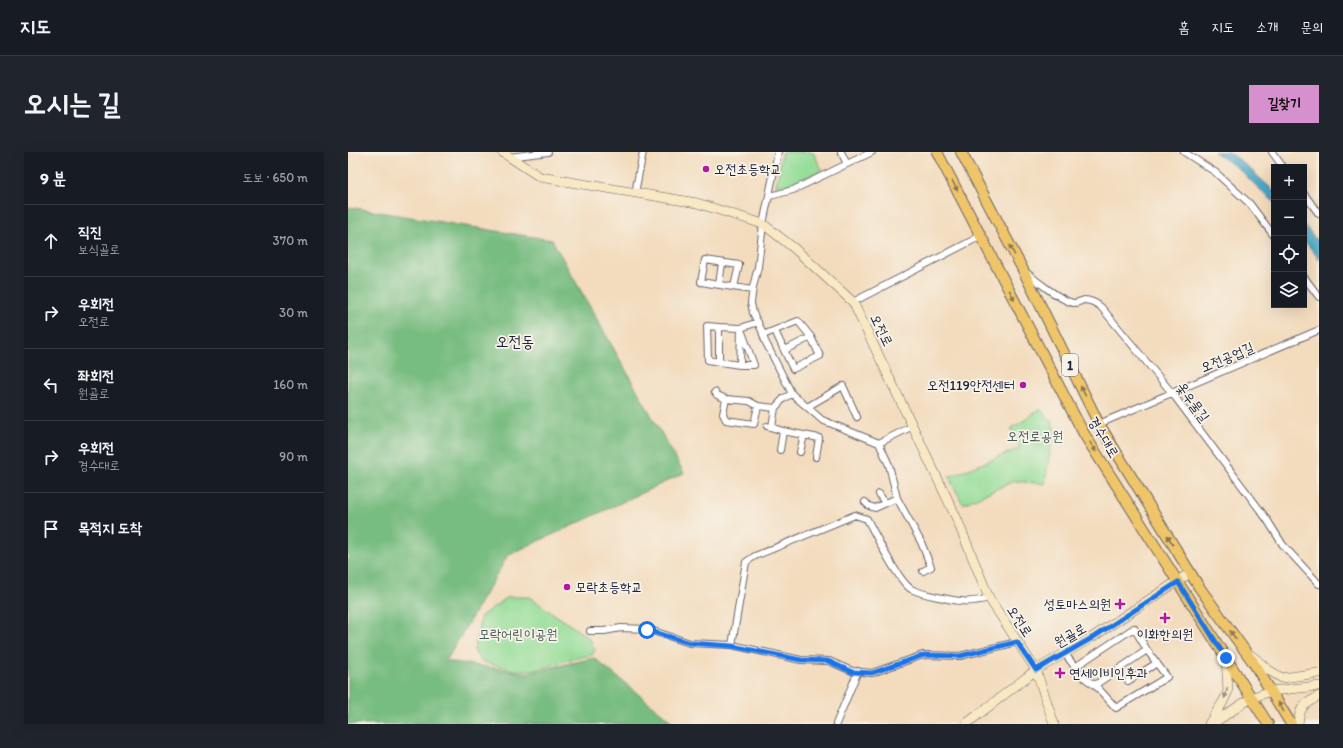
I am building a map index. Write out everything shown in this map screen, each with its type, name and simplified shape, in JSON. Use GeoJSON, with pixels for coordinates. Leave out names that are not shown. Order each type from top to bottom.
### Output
{"type":"FeatureCollection","features":[{"type":"Feature","properties":{"kind":"main road","name":"경수대로"},"geometry":{"type":"LineString","coordinates":[[936,152],[1084,434],[1268,724]]}},
{"type":"Feature","properties":{"kind":"main road","name":"경수대로"},"geometry":{"type":"LineString","coordinates":[[961,152],[1023,270],[1099,424],[1190,573],[1243,648],[1291,724]]}},
{"type":"Feature","properties":{"kind":"street"},"geometry":{"type":"LineString","coordinates":[[505,154],[548,152]]}},
{"type":"Feature","properties":{"kind":"street"},"geometry":{"type":"LineString","coordinates":[[635,193],[643,152]]}},
{"type":"Feature","properties":{"kind":"street"},"geometry":{"type":"LineString","coordinates":[[778,152],[763,224],[758,267],[752,290],[751,303],[753,313],[792,394],[822,420],[879,443],[889,465],[897,498],[921,542],[931,567],[923,571]]}},
{"type":"Feature","properties":{"kind":"street"},"geometry":{"type":"LineString","coordinates":[[841,152],[847,164]]}},
{"type":"Feature","properties":{"kind":"street"},"geometry":{"type":"LineString","coordinates":[[770,196],[793,190],[872,152]]}},
{"type":"Feature","properties":{"kind":"street"},"geometry":{"type":"LineString","coordinates":[[1184,152],[1215,172],[1250,204],[1271,232]]}},
{"type":"Feature","properties":{"kind":"street"},"geometry":{"type":"LineString","coordinates":[[1272,152],[1281,164]]}},
{"type":"Feature","properties":{"kind":"street","name":"오전로"},"geometry":{"type":"LineString","coordinates":[[505,154],[540,177],[697,203],[763,224],[795,249],[853,302],[956,517],[989,598],[1036,670],[1054,724]]}},
{"type":"Feature","properties":{"kind":"street"},"geometry":{"type":"LineString","coordinates":[[1307,198],[1319,214]]}},
{"type":"Feature","properties":{"kind":"street"},"geometry":{"type":"LineString","coordinates":[[853,302],[981,236]]}},
{"type":"Feature","properties":{"kind":"street"},"geometry":{"type":"LineString","coordinates":[[734,287],[739,265],[705,260],[701,282],[752,290]]}},
{"type":"Feature","properties":{"kind":"street"},"geometry":{"type":"LineString","coordinates":[[718,285],[722,263]]}},
{"type":"Feature","properties":{"kind":"street","name":"옻우물길"},"geometry":{"type":"LineString","coordinates":[[1023,270],[1046,288],[1065,299],[1074,303],[1084,300],[1094,302],[1101,306],[1172,393],[1266,518],[1283,545],[1319,584]]}},
{"type":"Feature","properties":{"kind":"street"},"geometry":{"type":"LineString","coordinates":[[1307,281],[1319,297]]}},
{"type":"Feature","properties":{"kind":"street"},"geometry":{"type":"LineString","coordinates":[[763,335],[798,321],[811,337],[820,356],[793,369],[775,331]]}},
{"type":"Feature","properties":{"kind":"street"},"geometry":{"type":"LineString","coordinates":[[741,328],[754,365],[740,365],[708,360],[707,326],[741,328],[758,322]]}},
{"type":"Feature","properties":{"kind":"street"},"geometry":{"type":"LineString","coordinates":[[719,327],[719,362]]}},
{"type":"Feature","properties":{"kind":"street"},"geometry":{"type":"LineString","coordinates":[[740,365],[741,328]]}},
{"type":"Feature","properties":{"kind":"street","name":"오전공업길"},"geometry":{"type":"LineString","coordinates":[[1099,424],[1319,330]]}},
{"type":"Feature","properties":{"kind":"street"},"geometry":{"type":"LineString","coordinates":[[785,350],[811,337]]}},
{"type":"Feature","properties":{"kind":"street"},"geometry":{"type":"LineString","coordinates":[[807,407],[843,386],[857,417]]}},
{"type":"Feature","properties":{"kind":"street"},"geometry":{"type":"LineString","coordinates":[[715,392],[717,395],[726,399],[749,401],[758,406],[775,408]]}},
{"type":"Feature","properties":{"kind":"street"},"geometry":{"type":"LineString","coordinates":[[792,394],[784,398],[775,408],[769,426],[783,431],[819,438],[816,457]]}},
{"type":"Feature","properties":{"kind":"street"},"geometry":{"type":"LineString","coordinates":[[726,399],[723,414],[726,420],[754,424],[758,406]]}},
{"type":"Feature","properties":{"kind":"street"},"geometry":{"type":"LineString","coordinates":[[879,443],[913,426]]}},
{"type":"Feature","properties":{"kind":"street"},"geometry":{"type":"LineString","coordinates":[[780,450],[783,431]]}},
{"type":"Feature","properties":{"kind":"street"},"geometry":{"type":"LineString","coordinates":[[800,452],[804,435]]}},
{"type":"Feature","properties":{"kind":"street"},"geometry":{"type":"LineString","coordinates":[[879,494],[885,503]]}},
{"type":"Feature","properties":{"kind":"street"},"geometry":{"type":"LineString","coordinates":[[865,502],[869,506],[875,508],[897,498]]}},
{"type":"Feature","properties":{"kind":"street"},"geometry":{"type":"LineString","coordinates":[[732,646],[746,562],[755,556],[855,515],[867,519],[896,572],[910,588],[928,595],[951,600],[972,602],[989,598]]}},
{"type":"Feature","properties":{"kind":"street","name":"원골로"},"geometry":{"type":"LineString","coordinates":[[966,724],[1036,670],[1123,618],[1190,573]]}},
{"type":"Feature","properties":{"kind":"street"},"geometry":{"type":"LineString","coordinates":[[590,631],[604,631],[621,628],[647,630],[690,643],[732,646],[801,660],[828,661],[852,672],[858,671],[872,673],[924,655],[960,656],[1017,642]]}},
{"type":"Feature","properties":{"kind":"street"},"geometry":{"type":"LineString","coordinates":[[1065,654],[1075,667],[1082,676],[1094,685],[1116,708],[1167,677],[1147,650],[1134,628],[1075,667]]}},
{"type":"Feature","properties":{"kind":"street"},"geometry":{"type":"LineString","coordinates":[[1243,648],[1266,669],[1282,678],[1319,673]]}},
{"type":"Feature","properties":{"kind":"street"},"geometry":{"type":"LineString","coordinates":[[1094,685],[1147,650]]}},
{"type":"Feature","properties":{"kind":"street"},"geometry":{"type":"LineString","coordinates":[[1210,724],[1228,690],[1226,658]]}},
{"type":"Feature","properties":{"kind":"street"},"geometry":{"type":"LineString","coordinates":[[1128,681],[1157,663]]}},
{"type":"Feature","properties":{"kind":"street"},"geometry":{"type":"LineString","coordinates":[[836,724],[858,671]]}},
{"type":"Feature","properties":{"kind":"street"},"geometry":{"type":"LineString","coordinates":[[1210,724],[1251,698],[1271,691],[1315,686],[1319,680]]}},
{"type":"Feature","properties":{"kind":"street"},"geometry":{"type":"LineString","coordinates":[[1298,724],[1302,706],[1319,696]]}},
{"type":"Feature","properties":{"kind":"green space"},"geometry":{"type":"Polygon","coordinates":[[[782,152],[813,152],[822,170],[794,183],[776,187],[782,152]]]}},
{"type":"Feature","properties":{"kind":"green space"},"geometry":{"type":"Polygon","coordinates":[[[348,207],[552,240],[684,473],[508,555],[446,661],[527,673],[594,658],[675,724],[348,724],[348,207]]]}},
{"type":"Feature","properties":{"kind":"green space","name":"오전로공원"},"geometry":{"type":"Polygon","coordinates":[[[1040,409],[1052,422],[1056,434],[1051,446],[1045,484],[1014,481],[963,504],[949,477],[1020,448],[1011,428],[1040,409]]]}},
{"type":"Feature","properties":{"kind":"green space","name":"모락어린이공원"},"geometry":{"type":"Polygon","coordinates":[[[508,597],[529,597],[589,638],[595,650],[592,655],[568,660],[535,670],[514,670],[482,662],[474,651],[481,616],[508,597]]]}},
{"type":"Feature","properties":{"kind":"water"},"geometry":{"type":"Polygon","coordinates":[[[1214,152],[1228,152],[1240,160],[1271,188],[1271,200],[1238,168],[1214,152]]]}},
{"type":"Feature","properties":{"kind":"water"},"geometry":{"type":"Polygon","coordinates":[[[1307,229],[1319,243],[1319,259],[1307,244],[1307,229]]]}},
{"type":"Feature","properties":{"kind":"place","name":"오전초등학교"},"geometry":{"type":"Point","coordinates":[706,169]}},
{"type":"Feature","properties":{"kind":"place","name":"오전119안전센터"},"geometry":{"type":"Point","coordinates":[1023,385]}},
{"type":"Feature","properties":{"kind":"place","name":"모락초등학교"},"geometry":{"type":"Point","coordinates":[567,587]}},
{"type":"Feature","properties":{"kind":"place","name":"성토마스의원"},"geometry":{"type":"Point","coordinates":[1120,604]}},
{"type":"Feature","properties":{"kind":"place","name":"이화한의원"},"geometry":{"type":"Point","coordinates":[1165,618]}},
{"type":"Feature","properties":{"kind":"place","name":"연세이비인후과"},"geometry":{"type":"Point","coordinates":[1060,673]}},
{"type":"Feature","properties":{"kind":"district","name":"오전동"},"geometry":{"type":"Point","coordinates":[515,341]}},
{"type":"Feature","properties":{"kind":"route"},"geometry":{"type":"LineString","coordinates":[[647,630],[690,643],[707,643],[732,646],[801,660],[828,661],[852,672],[858,671],[863,673],[872,673],[924,655],[960,656],[1017,642],[1036,670],[1092,638],[1178,582],[1226,658]]}}]}
